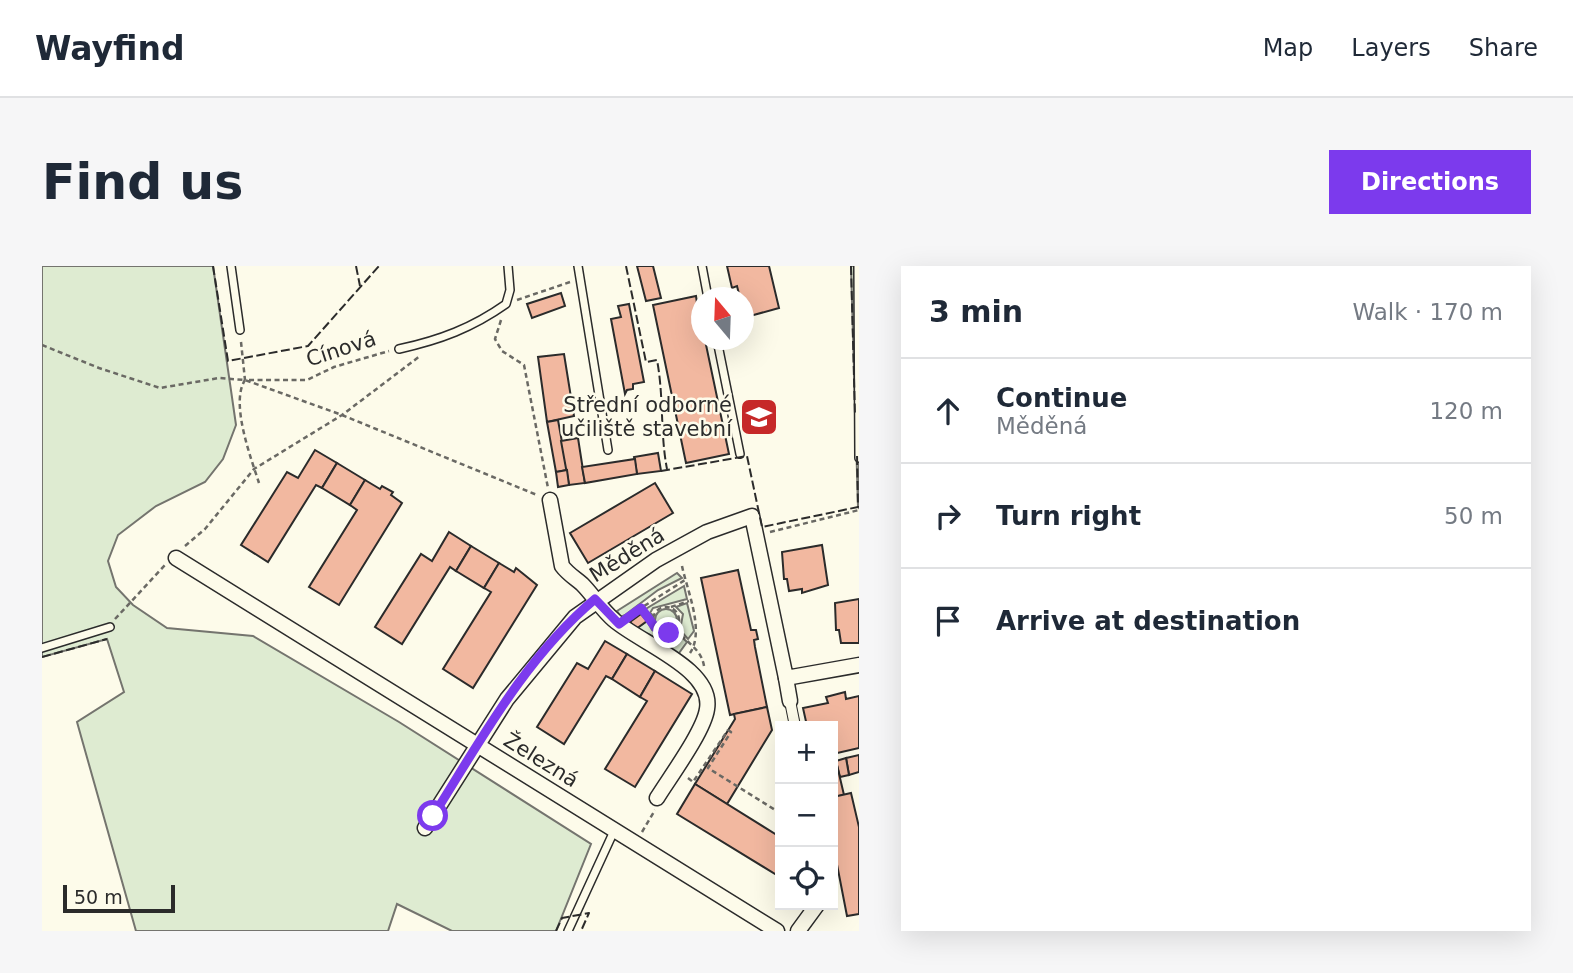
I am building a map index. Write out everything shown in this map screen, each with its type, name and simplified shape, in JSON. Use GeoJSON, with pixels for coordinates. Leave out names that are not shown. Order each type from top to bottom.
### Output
{"type":"FeatureCollection","features":[{"type":"Feature","properties":{"kind":"street"},"geometry":{"type":"LineString","coordinates":[[550,500],[562,566],[619,624],[683,665],[703,684],[708,700],[707,711],[657,798]]}},
{"type":"Feature","properties":{"kind":"street","name":"Měděná"},"geometry":{"type":"LineString","coordinates":[[425,828],[532,665],[556,635],[595,599],[684,544],[752,516],[757,535]]}},
{"type":"Feature","properties":{"kind":"street"},"geometry":{"type":"LineString","coordinates":[[757,535],[795,721]]}},
{"type":"Feature","properties":{"kind":"street","name":"Železná"},"geometry":{"type":"LineString","coordinates":[[177,554],[777,931]]}},
{"type":"Feature","properties":{"kind":"street"},"geometry":{"type":"LineString","coordinates":[[786,678],[859,665]]}},
{"type":"Feature","properties":{"kind":"street"},"geometry":{"type":"LineString","coordinates":[[798,931],[813,910]]}},
{"type":"Feature","properties":{"kind":"lane"},"geometry":{"type":"LineString","coordinates":[[230,266],[240,330]]}},
{"type":"Feature","properties":{"kind":"lane"},"geometry":{"type":"LineString","coordinates":[[506,304],[510,290],[508,266]]}},
{"type":"Feature","properties":{"kind":"lane"},"geometry":{"type":"LineString","coordinates":[[578,266],[608,450]]}},
{"type":"Feature","properties":{"kind":"lane"},"geometry":{"type":"LineString","coordinates":[[702,266],[706,287]]}},
{"type":"Feature","properties":{"kind":"lane"},"geometry":{"type":"LineString","coordinates":[[858,266],[859,458]]}},
{"type":"Feature","properties":{"kind":"lane","name":"Cínová"},"geometry":{"type":"LineString","coordinates":[[399,349],[442,339],[476,325],[506,304]]}},
{"type":"Feature","properties":{"kind":"lane"},"geometry":{"type":"LineString","coordinates":[[719,350],[740,454]]}},
{"type":"Feature","properties":{"kind":"lane"},"geometry":{"type":"LineString","coordinates":[[42,648],[110,627]]}},
{"type":"Feature","properties":{"kind":"lane"},"geometry":{"type":"LineString","coordinates":[[568,931],[615,830]]}},
{"type":"Feature","properties":{"kind":"path"},"geometry":{"type":"LineString","coordinates":[[550,500],[524,365],[502,351],[495,339],[506,304],[580,279]]}},
{"type":"Feature","properties":{"kind":"path"},"geometry":{"type":"LineString","coordinates":[[240,330],[245,380],[239,389],[243,431],[259,483]]}},
{"type":"Feature","properties":{"kind":"path","name":"Cínová"},"geometry":{"type":"LineString","coordinates":[[42,345],[160,388],[219,378],[307,380],[344,364],[399,349]]}},
{"type":"Feature","properties":{"kind":"path"},"geometry":{"type":"LineString","coordinates":[[110,627],[177,554],[205,530],[254,469],[342,415],[422,354]]}},
{"type":"Feature","properties":{"kind":"path"},"geometry":{"type":"LineString","coordinates":[[245,380],[342,415],[550,500]]}},
{"type":"Feature","properties":{"kind":"path"},"geometry":{"type":"LineString","coordinates":[[757,535],[859,510]]}},
{"type":"Feature","properties":{"kind":"path"},"geometry":{"type":"LineString","coordinates":[[682,566],[695,646],[702,658],[703,684]]}},
{"type":"Feature","properties":{"kind":"path"},"geometry":{"type":"LineString","coordinates":[[619,624],[685,580]]}},
{"type":"Feature","properties":{"kind":"path"},"geometry":{"type":"LineString","coordinates":[[653,623],[657,610],[689,601]]}},
{"type":"Feature","properties":{"kind":"path"},"geometry":{"type":"LineString","coordinates":[[670,607],[679,617],[677,628],[682,637],[695,646]]}},
{"type":"Feature","properties":{"kind":"path"},"geometry":{"type":"LineString","coordinates":[[641,608],[665,633],[677,628]]}},
{"type":"Feature","properties":{"kind":"path"},"geometry":{"type":"LineString","coordinates":[[683,665],[695,646]]}},
{"type":"Feature","properties":{"kind":"path"},"geometry":{"type":"LineString","coordinates":[[674,770],[693,782],[726,729],[731,732],[708,768],[775,810]]}},
{"type":"Feature","properties":{"kind":"path"},"geometry":{"type":"LineString","coordinates":[[636,843],[659,803],[657,798]]}},
{"type":"Feature","properties":{"kind":"green space"},"geometry":{"type":"Polygon","coordinates":[[[42,266],[213,266],[236,425],[223,459],[205,482],[156,506],[118,535],[108,561],[116,587],[133,605],[167,628],[253,636],[399,722],[591,844],[556,931],[452,931],[397,904],[388,931],[136,931],[77,722],[124,692],[107,639],[42,657],[42,266]]]}},
{"type":"Feature","properties":{"kind":"green space"},"geometry":{"type":"Polygon","coordinates":[[[851,266],[859,266],[859,508],[858,507],[851,266]]]}},
{"type":"Feature","properties":{"kind":"green space"},"geometry":{"type":"Polygon","coordinates":[[[677,573],[682,578],[658,590],[621,617],[617,611],[677,573]]]}},
{"type":"Feature","properties":{"kind":"green space"},"geometry":{"type":"Polygon","coordinates":[[[684,586],[687,599],[653,608],[650,613],[653,615],[649,616],[644,610],[684,586]]]}},
{"type":"Feature","properties":{"kind":"green space"},"geometry":{"type":"Polygon","coordinates":[[[687,603],[694,631],[688,639],[680,630],[683,614],[676,607],[687,603]]]}},
{"type":"Feature","properties":{"kind":"green space"},"geometry":{"type":"Polygon","coordinates":[[[666,609],[674,612],[677,620],[674,628],[666,631],[658,628],[655,620],[658,612],[666,609]]]}},
{"type":"Feature","properties":{"kind":"green space"},"geometry":{"type":"Polygon","coordinates":[[[629,621],[636,629],[647,621],[652,630],[663,634],[663,638],[676,632],[687,642],[679,653],[674,654],[626,623],[629,621]]]}},
{"type":"Feature","properties":{"kind":"building"},"geometry":{"type":"Polygon","coordinates":[[[637,266],[653,266],[661,298],[646,301],[637,266]]]}},
{"type":"Feature","properties":{"kind":"building"},"geometry":{"type":"Polygon","coordinates":[[[727,266],[769,266],[779,308],[754,315],[754,287],[732,287],[727,266]]]}},
{"type":"Feature","properties":{"kind":"building"},"geometry":{"type":"Polygon","coordinates":[[[561,293],[565,306],[532,318],[527,304],[561,293]]]}},
{"type":"Feature","properties":{"kind":"building"},"geometry":{"type":"Polygon","coordinates":[[[691,297],[691,350],[707,350],[729,454],[686,463],[653,305],[691,297]]]}},
{"type":"Feature","properties":{"kind":"building"},"geometry":{"type":"Polygon","coordinates":[[[629,304],[644,382],[633,384],[633,389],[627,390],[625,394],[611,319],[621,317],[618,306],[629,304]]]}},
{"type":"Feature","properties":{"kind":"building"},"geometry":{"type":"Polygon","coordinates":[[[564,354],[574,416],[547,422],[538,357],[564,354]]]}},
{"type":"Feature","properties":{"kind":"building"},"geometry":{"type":"Polygon","coordinates":[[[558,420],[567,470],[556,472],[547,422],[558,420]]]}},
{"type":"Feature","properties":{"kind":"building"},"geometry":{"type":"Polygon","coordinates":[[[578,438],[585,483],[569,485],[561,441],[578,438]]]}},
{"type":"Feature","properties":{"kind":"building"},"geometry":{"type":"Polygon","coordinates":[[[315,450],[337,463],[322,488],[316,485],[268,562],[241,545],[287,472],[298,478],[315,450]]]}},
{"type":"Feature","properties":{"kind":"building"},"geometry":{"type":"Polygon","coordinates":[[[658,453],[661,471],[637,474],[634,457],[658,453]]]}},
{"type":"Feature","properties":{"kind":"building"},"geometry":{"type":"Polygon","coordinates":[[[635,459],[637,474],[585,483],[582,467],[635,459]]]}},
{"type":"Feature","properties":{"kind":"building"},"geometry":{"type":"Polygon","coordinates":[[[337,463],[365,480],[350,505],[322,488],[337,463]]]}},
{"type":"Feature","properties":{"kind":"building"},"geometry":{"type":"Polygon","coordinates":[[[567,470],[569,485],[558,487],[556,472],[567,470]]]}},
{"type":"Feature","properties":{"kind":"building"},"geometry":{"type":"Polygon","coordinates":[[[365,480],[380,489],[382,486],[393,492],[391,495],[402,503],[339,605],[309,587],[357,510],[350,505],[365,480]]]}},
{"type":"Feature","properties":{"kind":"building"},"geometry":{"type":"Polygon","coordinates":[[[655,483],[673,513],[588,563],[570,533],[655,483]]]}},
{"type":"Feature","properties":{"kind":"building"},"geometry":{"type":"Polygon","coordinates":[[[449,532],[471,546],[456,571],[450,567],[402,644],[375,627],[421,554],[432,561],[449,532]]]}},
{"type":"Feature","properties":{"kind":"building"},"geometry":{"type":"Polygon","coordinates":[[[822,545],[828,585],[802,593],[802,589],[789,591],[787,579],[784,579],[782,552],[822,545]]]}},
{"type":"Feature","properties":{"kind":"building"},"geometry":{"type":"Polygon","coordinates":[[[471,546],[499,563],[484,588],[456,571],[471,546]]]}},
{"type":"Feature","properties":{"kind":"building"},"geometry":{"type":"Polygon","coordinates":[[[499,563],[514,572],[516,568],[537,585],[473,688],[443,669],[491,592],[484,588],[499,563]]]}},
{"type":"Feature","properties":{"kind":"building"},"geometry":{"type":"Polygon","coordinates":[[[738,570],[751,630],[756,630],[758,639],[754,640],[767,707],[730,715],[701,578],[738,570]]]}},
{"type":"Feature","properties":{"kind":"building"},"geometry":{"type":"Polygon","coordinates":[[[859,599],[859,643],[841,643],[839,630],[836,630],[835,603],[859,599]]]}},
{"type":"Feature","properties":{"kind":"building"},"geometry":{"type":"Polygon","coordinates":[[[641,614],[647,621],[636,629],[630,622],[641,614]]]}},
{"type":"Feature","properties":{"kind":"building"},"geometry":{"type":"Polygon","coordinates":[[[605,641],[627,654],[612,679],[606,676],[564,744],[537,727],[577,663],[588,669],[605,641]]]}},
{"type":"Feature","properties":{"kind":"building"},"geometry":{"type":"Polygon","coordinates":[[[627,654],[655,671],[640,697],[612,679],[627,654]]]}},
{"type":"Feature","properties":{"kind":"building"},"geometry":{"type":"Polygon","coordinates":[[[655,671],[692,694],[635,787],[605,769],[647,701],[640,697],[655,671]]]}},
{"type":"Feature","properties":{"kind":"building"},"geometry":{"type":"Polygon","coordinates":[[[845,692],[846,699],[859,696],[859,748],[838,753],[838,721],[806,721],[803,708],[828,703],[826,697],[845,692]]]}},
{"type":"Feature","properties":{"kind":"building"},"geometry":{"type":"Polygon","coordinates":[[[767,707],[772,730],[727,804],[695,784],[735,719],[734,714],[767,707]]]}},
{"type":"Feature","properties":{"kind":"building"},"geometry":{"type":"Polygon","coordinates":[[[859,755],[859,772],[849,775],[846,758],[859,755]]]}},
{"type":"Feature","properties":{"kind":"building"},"geometry":{"type":"Polygon","coordinates":[[[846,758],[849,775],[840,777],[838,760],[846,758]]]}},
{"type":"Feature","properties":{"kind":"building"},"geometry":{"type":"Polygon","coordinates":[[[838,770],[844,795],[838,796],[838,770]]]}},
{"type":"Feature","properties":{"kind":"building"},"geometry":{"type":"Polygon","coordinates":[[[695,784],[775,834],[775,874],[677,814],[695,784]]]}},
{"type":"Feature","properties":{"kind":"building"},"geometry":{"type":"Polygon","coordinates":[[[851,793],[859,827],[859,914],[847,916],[838,870],[838,796],[851,793]]]}},
{"type":"Feature","properties":{"kind":"fence"},"geometry":{"type":"LineString","coordinates":[[213,266],[228,361],[308,346],[379,266]]}},
{"type":"Feature","properties":{"kind":"fence"},"geometry":{"type":"LineString","coordinates":[[356,266],[360,286]]}},
{"type":"Feature","properties":{"kind":"fence"},"geometry":{"type":"LineString","coordinates":[[626,266],[646,362],[657,360],[667,469]]}},
{"type":"Feature","properties":{"kind":"fence"},"geometry":{"type":"LineString","coordinates":[[851,266],[855,415]]}},
{"type":"Feature","properties":{"kind":"fence"},"geometry":{"type":"LineString","coordinates":[[661,471],[747,456],[762,527],[858,507],[857,454]]}},
{"type":"Feature","properties":{"kind":"fence"},"geometry":{"type":"LineString","coordinates":[[42,657],[107,639]]}},
{"type":"Feature","properties":{"kind":"fence"},"geometry":{"type":"LineString","coordinates":[[556,931],[562,918],[589,913],[581,931]]}},
{"type":"Feature","properties":{"kind":"place","name":"Střední odborné učiliště stavební"},"geometry":{"type":"Point","coordinates":[759,417]}},
{"type":"Feature","properties":{"kind":"route"},"geometry":{"type":"LineString","coordinates":[[433,816],[507,699],[532,665],[556,635],[595,599],[619,624],[641,608],[658,631],[669,633]]}}]}
